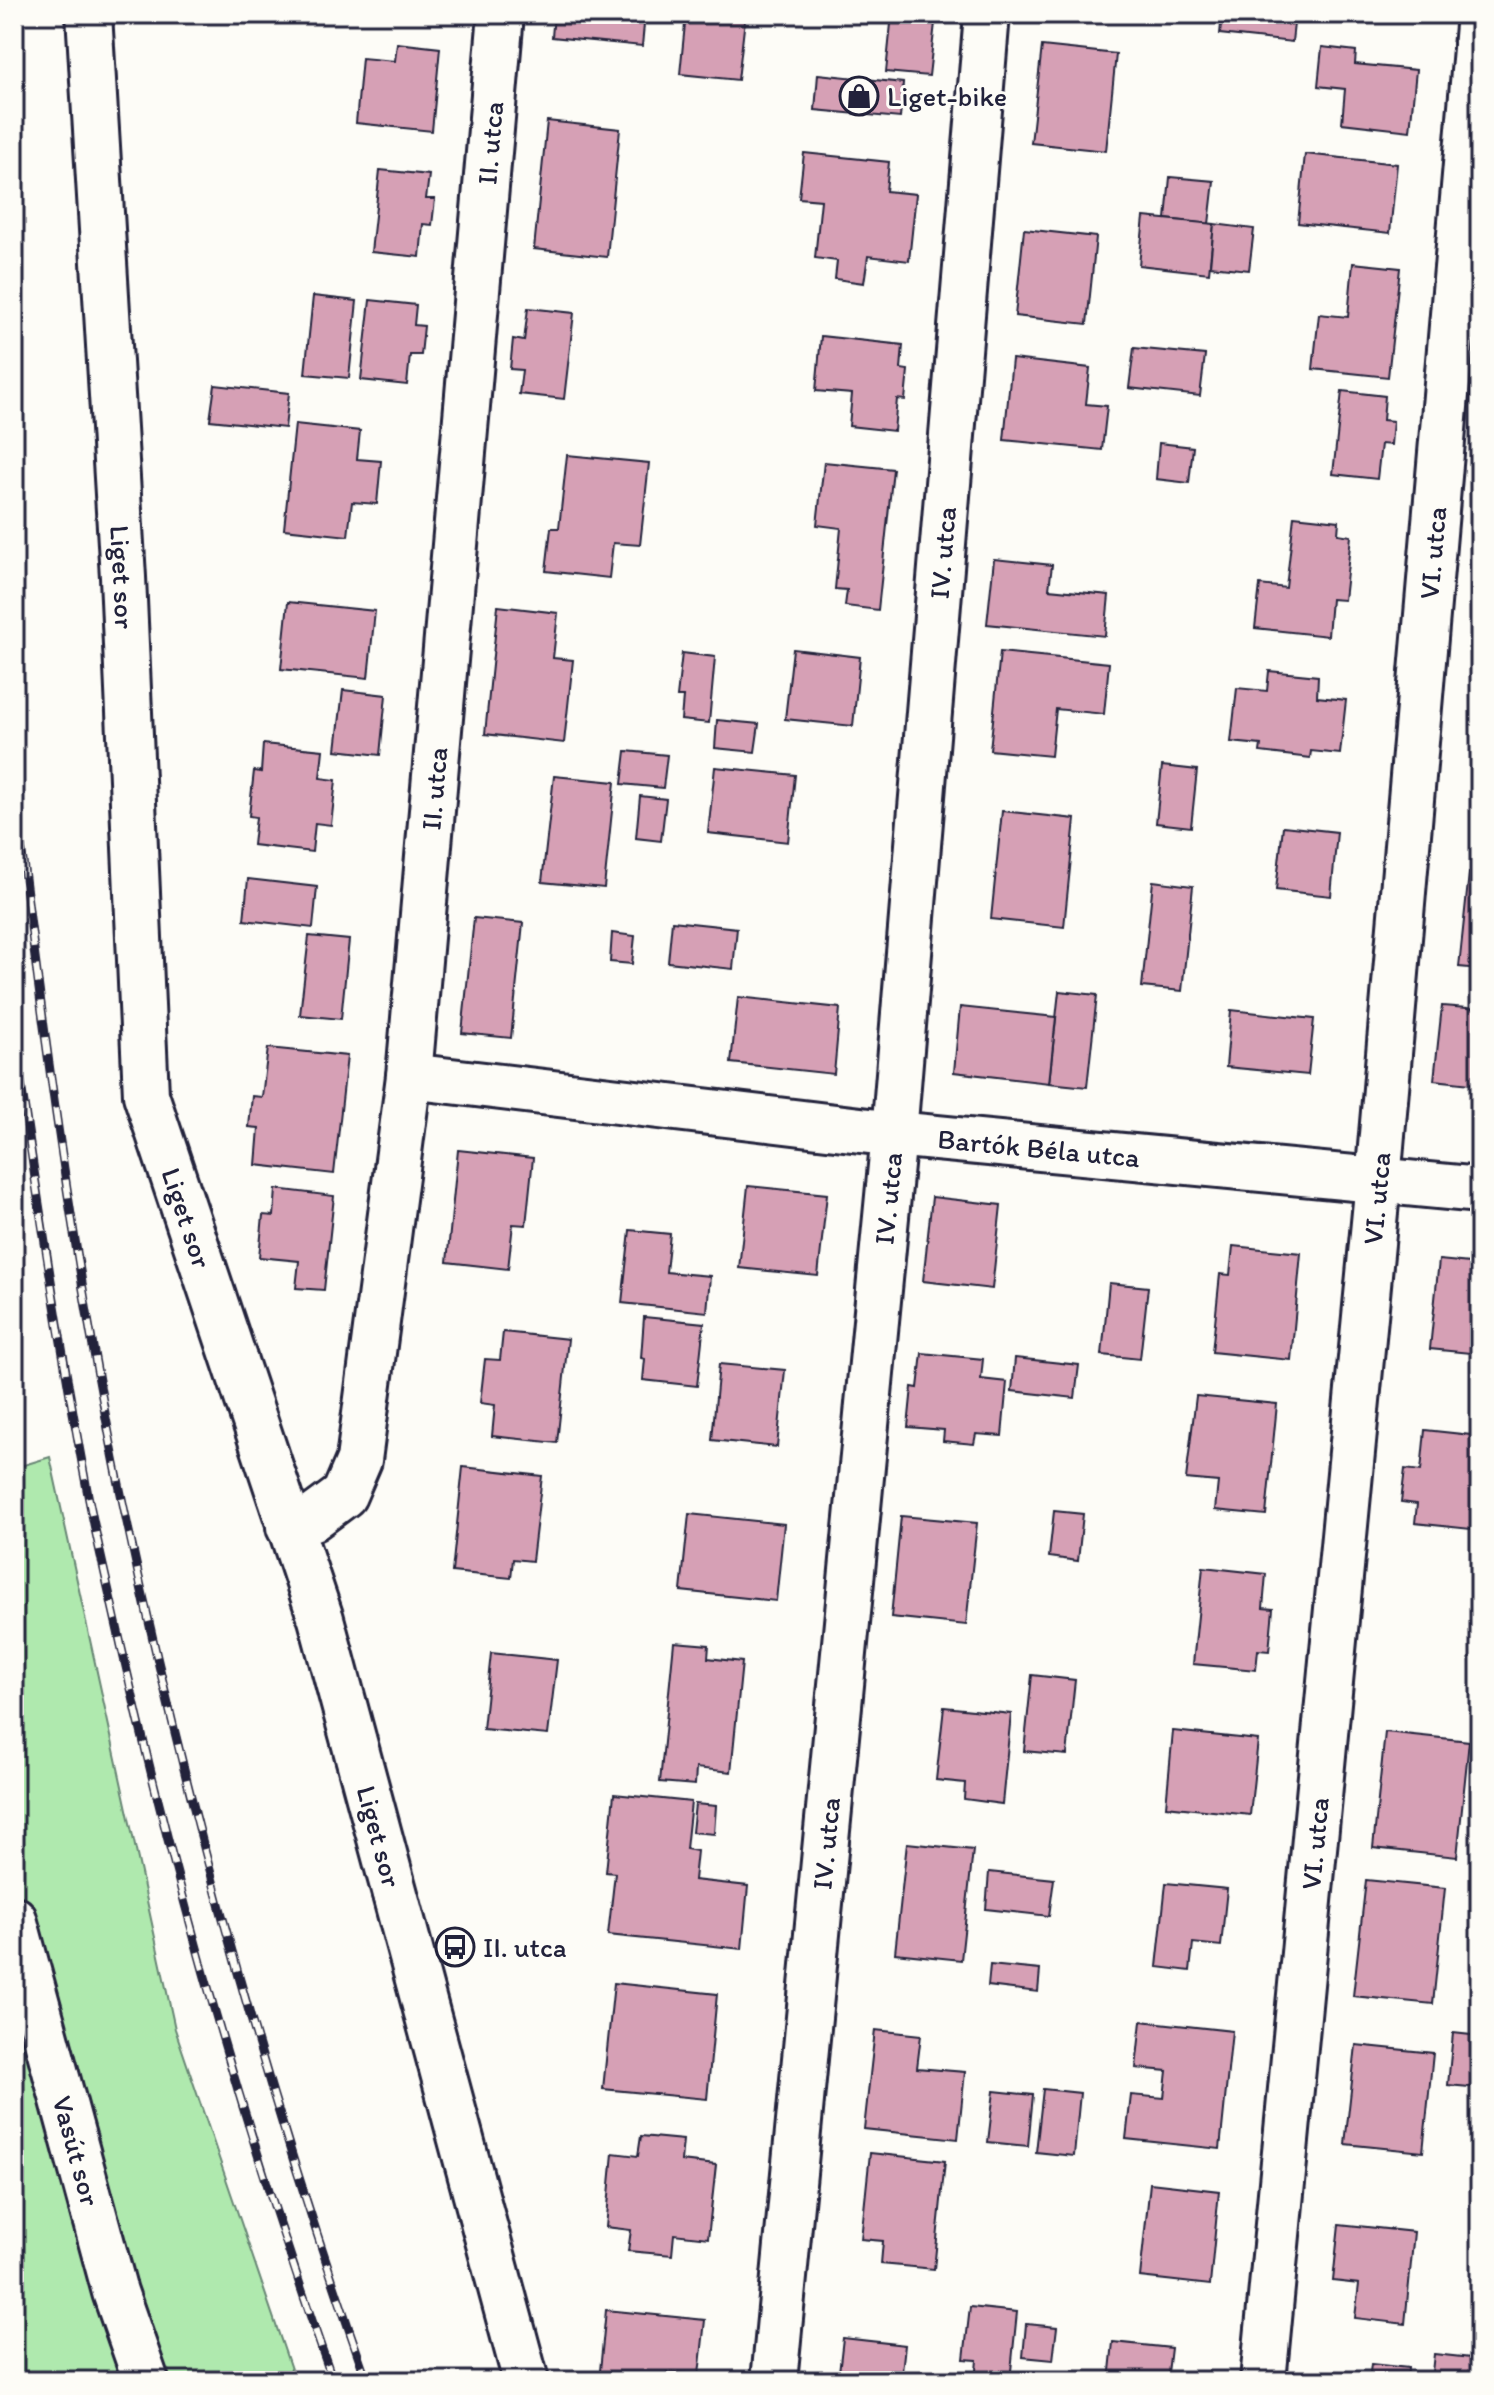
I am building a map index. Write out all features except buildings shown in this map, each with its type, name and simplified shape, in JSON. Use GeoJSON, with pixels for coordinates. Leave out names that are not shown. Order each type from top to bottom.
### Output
{"type":"FeatureCollection","features":[{"type":"Feature","properties":{"kind":"street","name":"Liget sor"},"geometry":{"type":"LineString","coordinates":[[89,14],[123,577],[146,1095],[321,1619],[526,2381]]}},
{"type":"Feature","properties":{"kind":"street","name":"II. utca"},"geometry":{"type":"LineString","coordinates":[[289,1527],[313,1518],[344,1495],[359,1460],[409,1076],[501,14]]}},
{"type":"Feature","properties":{"kind":"street","name":"IV. utca"},"geometry":{"type":"LineString","coordinates":[[774,2381],[894,1134],[987,14]]}},
{"type":"Feature","properties":{"kind":"street","name":"VI. utca"},"geometry":{"type":"LineString","coordinates":[[1263,2381],[1378,1181],[1479,14]]}},
{"type":"Feature","properties":{"kind":"street","name":"Bartók Béla utca"},"geometry":{"type":"LineString","coordinates":[[409,1076],[894,1134],[1480,1190]]}},
{"type":"Feature","properties":{"kind":"street","name":"Vasút sor"},"geometry":{"type":"LineString","coordinates":[[14,1919],[115,2292],[146,2381]]}},
{"type":"Feature","properties":{"kind":"green space"},"geometry":{"type":"Polygon","coordinates":[[[50,1457],[175,2029],[295,2381],[14,2381],[14,1468],[50,1457]]]}},
{"type":"Feature","properties":{"kind":"railway"},"geometry":{"type":"LineString","coordinates":[[14,787],[73,1230],[104,1406],[145,1607],[229,1942],[294,2163],[367,2381]]}},
{"type":"Feature","properties":{"kind":"railway"},"geometry":{"type":"LineString","coordinates":[[14,1035],[77,1438],[143,1738],[190,1924],[243,2108],[333,2381]]}},
{"type":"Feature","properties":{"kind":"place","name":"Liget-bike"},"geometry":{"type":"Point","coordinates":[859,96]}},
{"type":"Feature","properties":{"kind":"place","name":"II. utca"},"geometry":{"type":"Point","coordinates":[455,1947]}}]}
